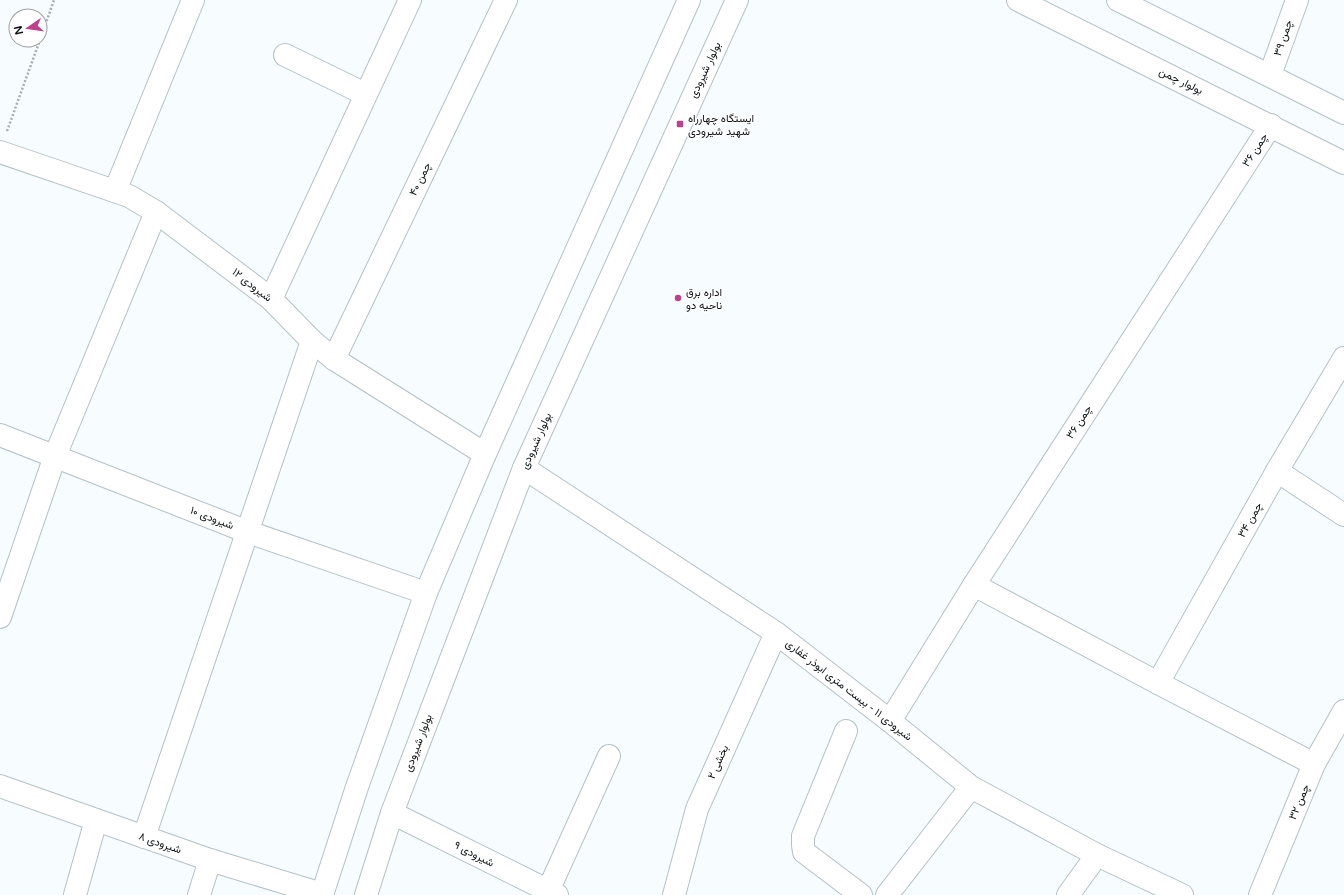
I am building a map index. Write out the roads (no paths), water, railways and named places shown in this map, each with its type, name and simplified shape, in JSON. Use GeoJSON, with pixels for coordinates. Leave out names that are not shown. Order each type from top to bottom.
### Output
{"type":"FeatureCollection","features":[{"type":"Feature","properties":{"kind":"street"},"geometry":{"type":"LineString","coordinates":[[114,191],[193,0]]}},
{"type":"Feature","properties":{"kind":"street"},"geometry":{"type":"LineString","coordinates":[[271,299],[410,0]]}},
{"type":"Feature","properties":{"kind":"street","name":"چمن ۴۰"},"geometry":{"type":"LineString","coordinates":[[334,359],[506,0]]}},
{"type":"Feature","properties":{"kind":"street"},"geometry":{"type":"LineString","coordinates":[[322,894],[357,787],[426,593],[485,454],[689,0]]}},
{"type":"Feature","properties":{"kind":"street","name":"بولوار شیرودی"},"geometry":{"type":"LineString","coordinates":[[366,895],[392,813],[524,468],[737,0]]}},
{"type":"Feature","properties":{"kind":"street","name":"بولوار چمن"},"geometry":{"type":"LineString","coordinates":[[1018,0],[1344,163]]}},
{"type":"Feature","properties":{"kind":"street","name":"چمن ۳۹"},"geometry":{"type":"LineString","coordinates":[[1270,75],[1296,0]]}},
{"type":"Feature","properties":{"kind":"street"},"geometry":{"type":"LineString","coordinates":[[1131,3],[1344,113]]}},
{"type":"Feature","properties":{"kind":"street"},"geometry":{"type":"LineString","coordinates":[[285,55],[365,94]]}},
{"type":"Feature","properties":{"kind":"street","name":"چمن ۳۶"},"geometry":{"type":"LineString","coordinates":[[890,721],[974,585],[1271,126]]}},
{"type":"Feature","properties":{"kind":"street","name":"شیرودی ۱۲"},"geometry":{"type":"LineString","coordinates":[[3,144],[129,196],[156,212],[271,299],[312,341],[334,359],[485,454]]}},
{"type":"Feature","properties":{"kind":"street"},"geometry":{"type":"LineString","coordinates":[[0,617],[55,456],[156,212]]}},
{"type":"Feature","properties":{"kind":"street"},"geometry":{"type":"LineString","coordinates":[[144,837],[312,341]]}},
{"type":"Feature","properties":{"kind":"street","name":"چمن ۳۴"},"geometry":{"type":"LineString","coordinates":[[1158,684],[1278,471],[1344,358]]}},
{"type":"Feature","properties":{"kind":"street","name":"شیرودی ۱۰"},"geometry":{"type":"LineString","coordinates":[[0,435],[248,532],[426,593]]}},
{"type":"Feature","properties":{"kind":"street","name":"شیرودی ۱۱ - بیست متری ابوذر غفاری"},"geometry":{"type":"LineString","coordinates":[[524,468],[776,633],[971,786],[1097,855],[1182,895]]}},
{"type":"Feature","properties":{"kind":"street"},"geometry":{"type":"LineString","coordinates":[[1278,471],[1344,515]]}},
{"type":"Feature","properties":{"kind":"street"},"geometry":{"type":"LineString","coordinates":[[974,585],[1158,684],[1314,764]]}},
{"type":"Feature","properties":{"kind":"street","name":"بخشی ۲"},"geometry":{"type":"LineString","coordinates":[[674,895],[697,809],[776,633]]}},
{"type":"Feature","properties":{"kind":"street","name":"چمن ۳۲"},"geometry":{"type":"LineString","coordinates":[[1260,895],[1314,764],[1344,711]]}},
{"type":"Feature","properties":{"kind":"street"},"geometry":{"type":"LineString","coordinates":[[846,731],[803,836],[803,845],[804,852],[861,895]]}},
{"type":"Feature","properties":{"kind":"street"},"geometry":{"type":"LineString","coordinates":[[553,893],[609,756]]}},
{"type":"Feature","properties":{"kind":"street"},"geometry":{"type":"LineString","coordinates":[[887,895],[971,786]]}},
{"type":"Feature","properties":{"kind":"street","name":"شیرودی ۸"},"geometry":{"type":"LineString","coordinates":[[1,791],[96,820],[210,860],[322,894]]}},
{"type":"Feature","properties":{"kind":"street","name":"شیرودی ۹"},"geometry":{"type":"LineString","coordinates":[[392,813],[553,893]]}},
{"type":"Feature","properties":{"kind":"street"},"geometry":{"type":"LineString","coordinates":[[75,895],[96,820]]}},
{"type":"Feature","properties":{"kind":"street"},"geometry":{"type":"LineString","coordinates":[[1068,895],[1097,855]]}},
{"type":"Feature","properties":{"kind":"street"},"geometry":{"type":"LineString","coordinates":[[199,895],[210,860]]}},
{"type":"Feature","properties":{"kind":"place","name":"ایستگاه چهارراه شهید شیرودی"},"geometry":{"type":"Point","coordinates":[680,124]}},
{"type":"Feature","properties":{"kind":"place","name":"اداره برق ناحیه دو"},"geometry":{"type":"Point","coordinates":[678,298]}}]}
